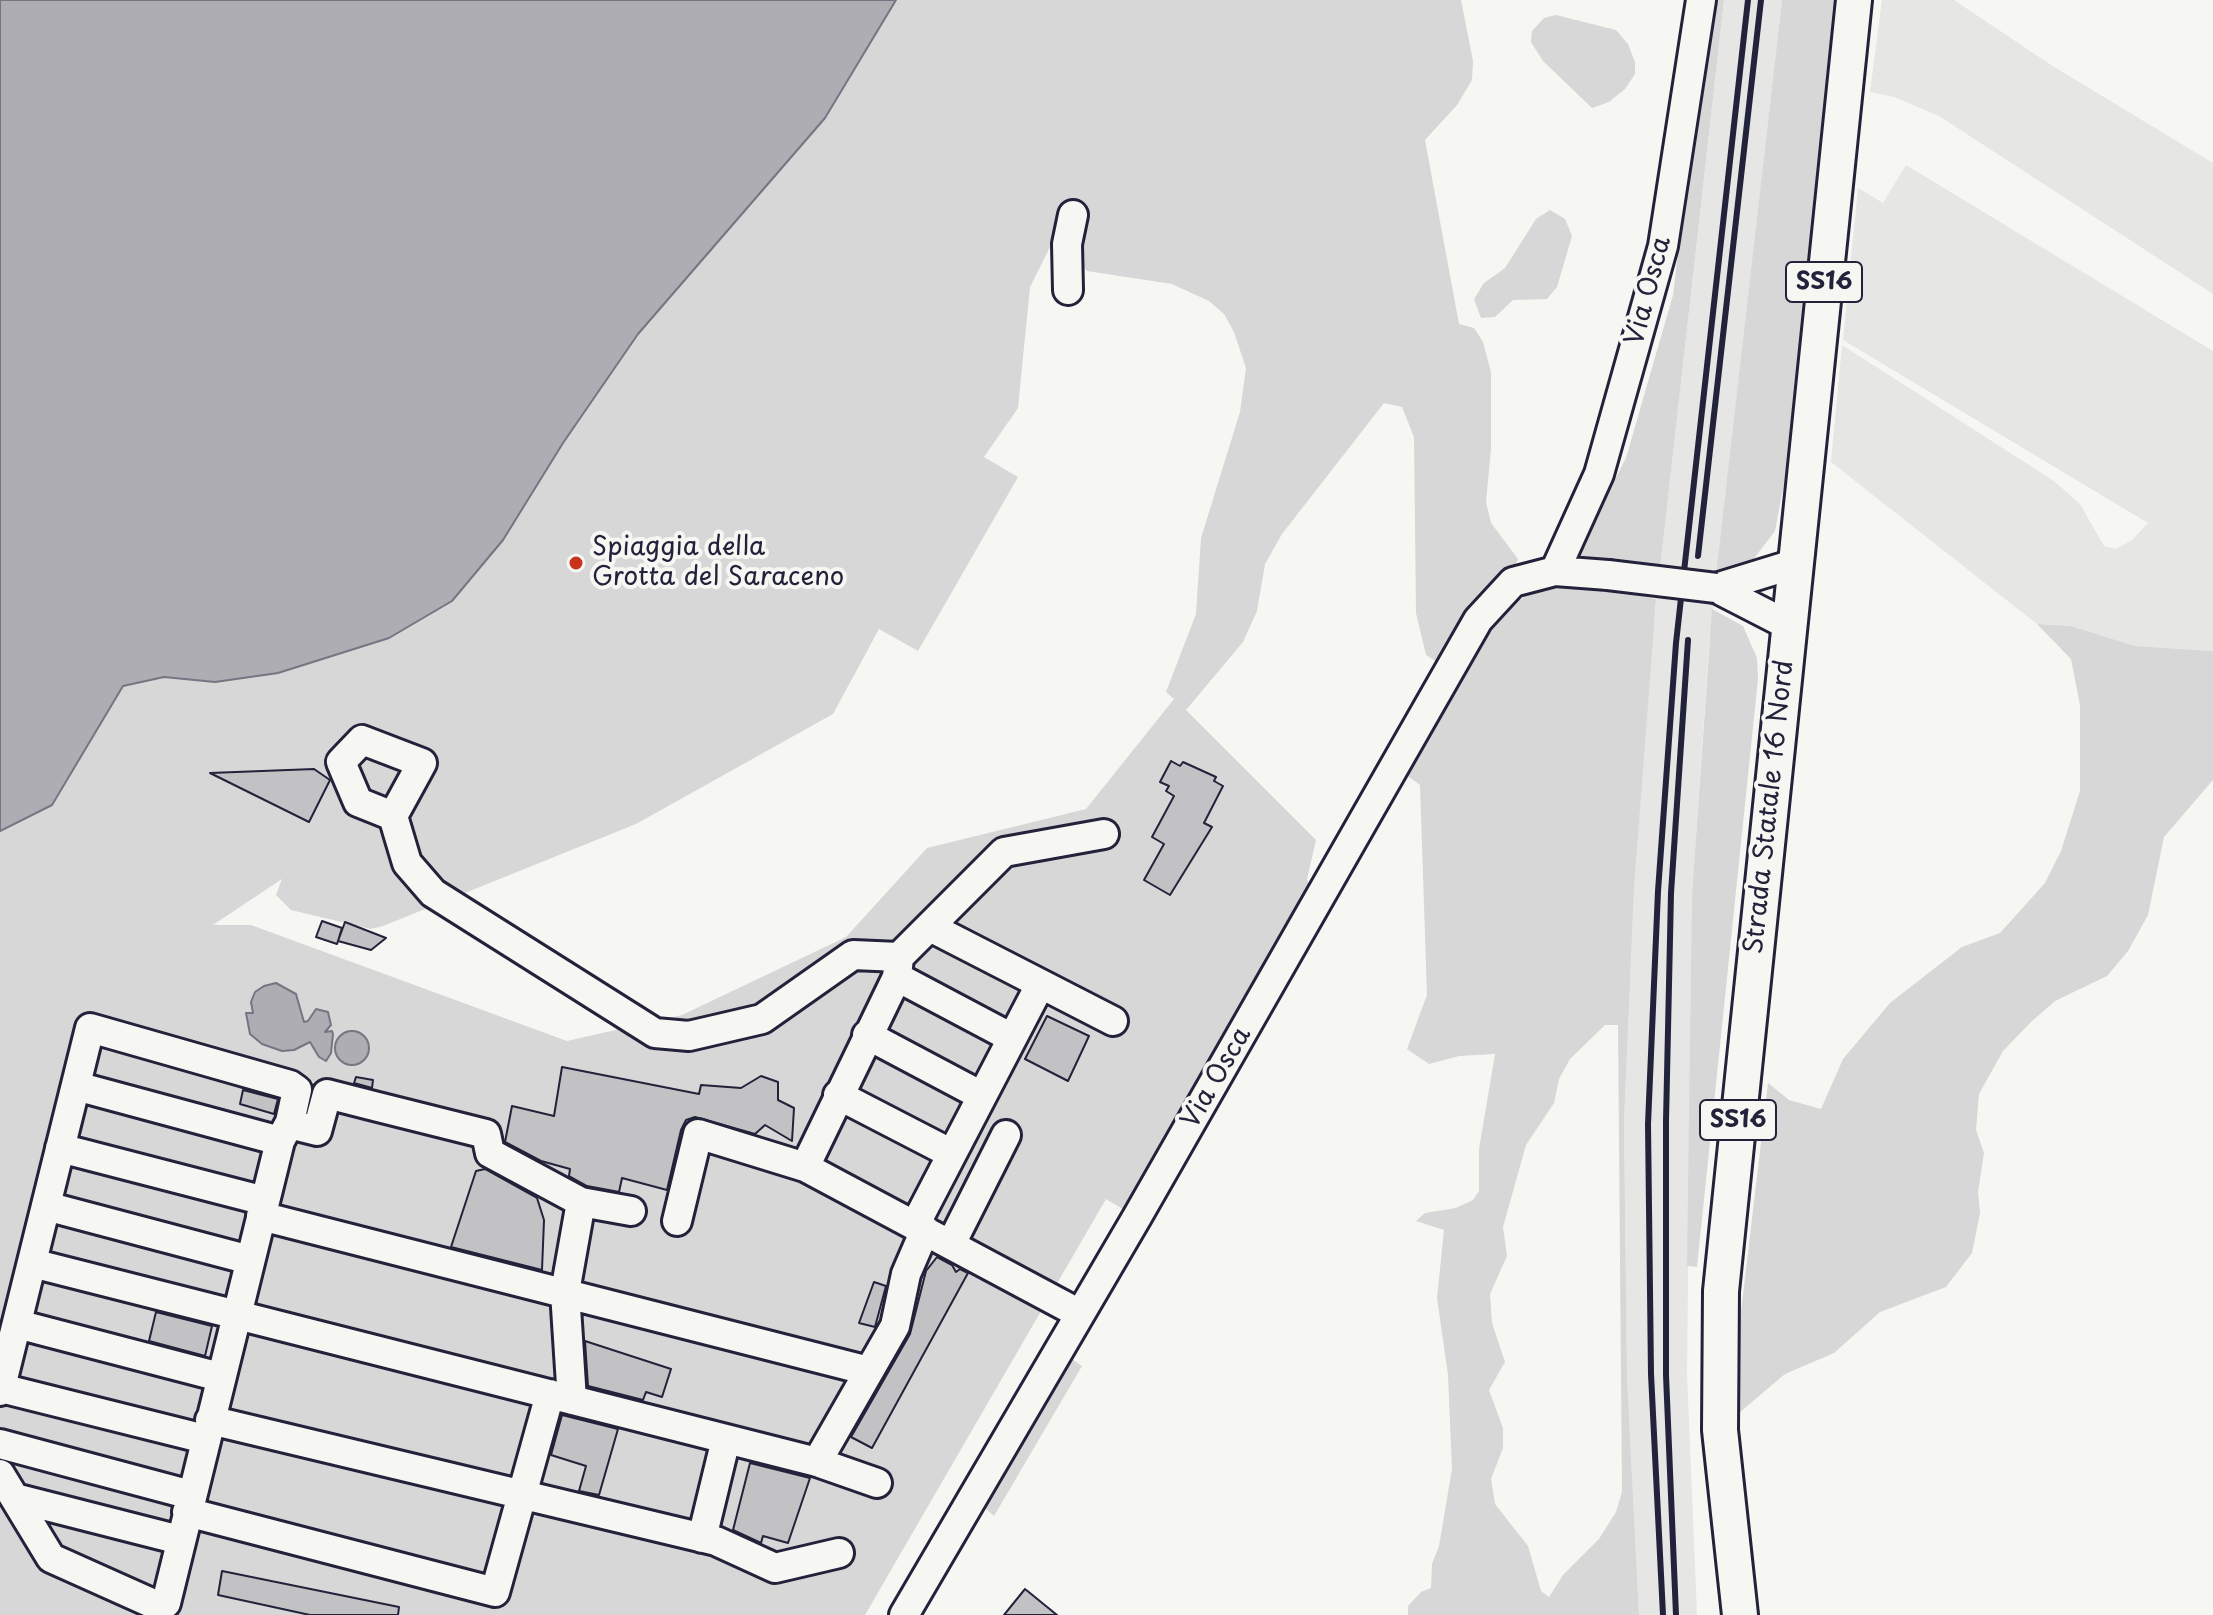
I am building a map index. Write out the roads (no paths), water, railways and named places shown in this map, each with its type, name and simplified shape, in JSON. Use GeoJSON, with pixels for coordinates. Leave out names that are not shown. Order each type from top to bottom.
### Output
{"type":"FeatureCollection","features":[{"type":"Feature","properties":{"kind":"main road","name":"Strada Statale 16 Nord"},"geometry":{"type":"LineString","coordinates":[[1740,1615],[1720,1430],[1721,1291],[1854,0]]}},
{"type":"Feature","properties":{"kind":"street","name":"Via Osca"},"geometry":{"type":"LineString","coordinates":[[1555,571],[1599,474],[1663,246],[1701,0]]}},
{"type":"Feature","properties":{"kind":"street"},"geometry":{"type":"LineString","coordinates":[[1068,290],[1067,244],[1073,215]]}},
{"type":"Feature","properties":{"kind":"street"},"geometry":{"type":"LineString","coordinates":[[1716,588],[1794,564]]}},
{"type":"Feature","properties":{"kind":"street","name":"Via Osca"},"geometry":{"type":"LineString","coordinates":[[904,1615],[1478,620],[1513,582],[1555,571],[1716,588]]}},
{"type":"Feature","properties":{"kind":"street"},"geometry":{"type":"LineString","coordinates":[[1716,588],[1788,625]]}},
{"type":"Feature","properties":{"kind":"street"},"geometry":{"type":"LineString","coordinates":[[393,816],[407,863],[433,893],[655,1033],[689,1036],[762,1019],[853,955],[898,967],[1012,1038]]}},
{"type":"Feature","properties":{"kind":"street"},"geometry":{"type":"LineString","coordinates":[[805,1167],[898,967],[930,927],[1004,852],[1104,834]]}},
{"type":"Feature","properties":{"kind":"street"},"geometry":{"type":"LineString","coordinates":[[930,927],[1113,1021]]}},
{"type":"Feature","properties":{"kind":"street"},"geometry":{"type":"LineString","coordinates":[[817,1462],[895,1326],[920,1228],[952,1154],[1040,985]]}},
{"type":"Feature","properties":{"kind":"street"},"geometry":{"type":"LineString","coordinates":[[0,1474],[51,1558],[156,1605],[166,1603],[207,1429],[263,1208],[297,1090],[290,1085],[90,1028],[0,1390],[207,1429],[524,1495],[702,1538],[775,1568],[839,1553]]}},
{"type":"Feature","properties":{"kind":"street"},"geometry":{"type":"LineString","coordinates":[[867,1035],[982,1096]]}},
{"type":"Feature","properties":{"kind":"street"},"geometry":{"type":"LineString","coordinates":[[76,1086],[284,1132],[317,1131],[327,1094],[486,1134],[490,1153],[581,1202],[631,1211]]}},
{"type":"Feature","properties":{"kind":"street"},"geometry":{"type":"LineString","coordinates":[[838,1095],[952,1154]]}},
{"type":"Feature","properties":{"kind":"street"},"geometry":{"type":"LineString","coordinates":[[677,1221],[698,1134],[805,1167],[1080,1314]]}},
{"type":"Feature","properties":{"kind":"street"},"geometry":{"type":"LineString","coordinates":[[951,1244],[1006,1135]]}},
{"type":"Feature","properties":{"kind":"street"},"geometry":{"type":"LineString","coordinates":[[60,1148],[565,1292],[869,1371]]}},
{"type":"Feature","properties":{"kind":"street"},"geometry":{"type":"LineString","coordinates":[[0,1444],[189,1504],[495,1592],[524,1495],[561,1397],[565,1292],[581,1202]]}},
{"type":"Feature","properties":{"kind":"street"},"geometry":{"type":"LineString","coordinates":[[46,1206],[250,1260]]}},
{"type":"Feature","properties":{"kind":"street"},"geometry":{"type":"LineString","coordinates":[[32,1263],[817,1462],[877,1483]]}},
{"type":"Feature","properties":{"kind":"street"},"geometry":{"type":"LineString","coordinates":[[17,1324],[220,1377]]}},
{"type":"Feature","properties":{"kind":"street"},"geometry":{"type":"LineString","coordinates":[[702,1538],[726,1439]]}},
{"type":"Feature","properties":{"kind":"street"},"geometry":{"type":"LineString","coordinates":[[15,1498],[180,1540]]}},
{"type":"Feature","properties":{"kind":"railway"},"geometry":{"type":"LineString","coordinates":[[1663,1615],[1651,1374],[1648,1124],[1658,891],[1676,643],[1748,0]]}},
{"type":"Feature","properties":{"kind":"railway"},"geometry":{"type":"LineString","coordinates":[[1698,556],[1761,0]]}},
{"type":"Feature","properties":{"kind":"railway"},"geometry":{"type":"LineString","coordinates":[[1676,1615],[1666,1375],[1666,1121],[1671,893],[1688,640]]}},
{"type":"Feature","properties":{"kind":"place","name":"Spiaggia della Grotta del Saraceno"},"geometry":{"type":"Point","coordinates":[576,563]}}]}
